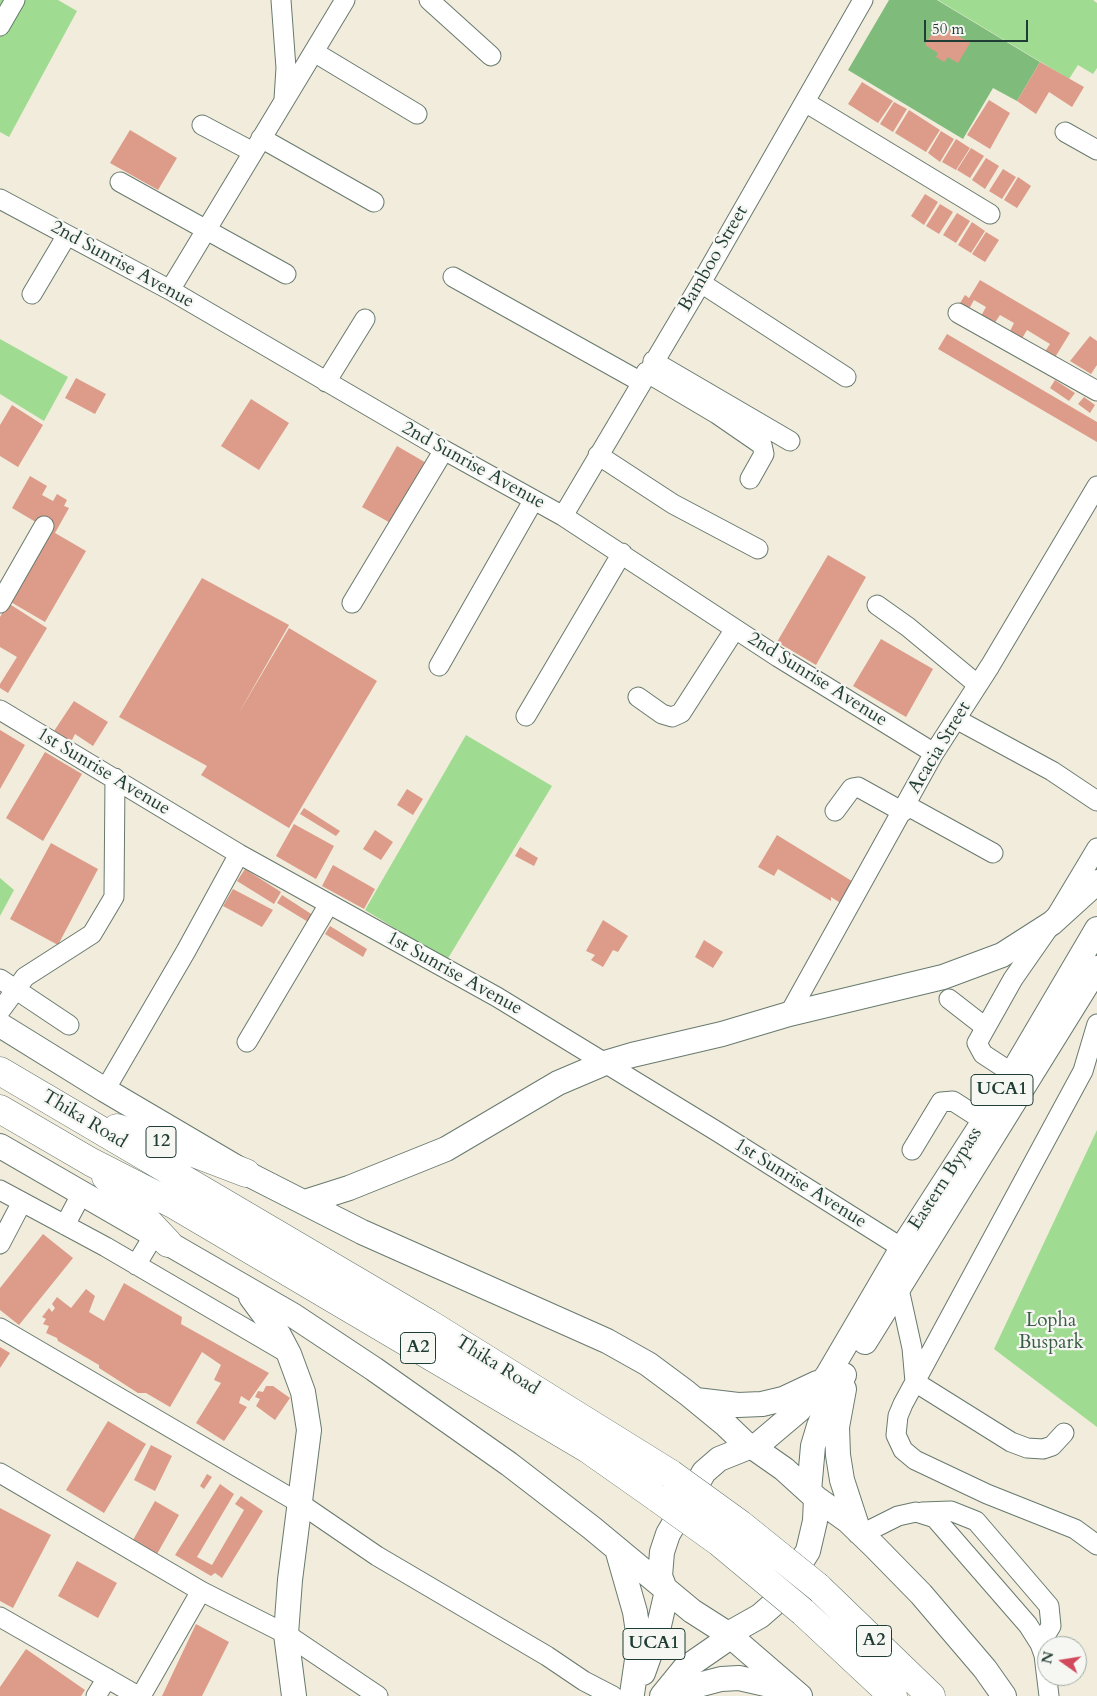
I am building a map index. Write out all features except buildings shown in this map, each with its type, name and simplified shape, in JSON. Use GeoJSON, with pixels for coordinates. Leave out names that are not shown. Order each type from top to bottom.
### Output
{"type":"FeatureCollection","features":[{"type":"Feature","properties":{"kind":"highway","name":"Thika Road"},"geometry":{"type":"LineString","coordinates":[[0,1071],[428,1323],[671,1474],[740,1524],[818,1587],[931,1696]]}},
{"type":"Feature","properties":{"kind":"highway","name":"Thika Road"},"geometry":{"type":"LineString","coordinates":[[0,1109],[91,1162],[173,1204],[588,1449],[719,1542],[804,1612],[893,1696]]}},
{"type":"Feature","properties":{"kind":"highway","name":"12"},"geometry":{"type":"LineString","coordinates":[[75,1115],[175,1146],[246,1173]]}},
{"type":"Feature","properties":{"kind":"highway"},"geometry":{"type":"LineString","coordinates":[[91,1162],[161,1239]]}},
{"type":"Feature","properties":{"kind":"main road"},"geometry":{"type":"LineString","coordinates":[[305,1202],[349,1188],[446,1149],[558,1083],[605,1064],[632,1055],[722,1034],[789,1014],[943,977],[1002,955],[1052,923],[1097,882]]}},
{"type":"Feature","properties":{"kind":"main road","name":"Eastern Bypass"},"geometry":{"type":"LineString","coordinates":[[902,1248],[984,1121],[1097,929]]}},
{"type":"Feature","properties":{"kind":"main road","name":"Eastern Bypass"},"geometry":{"type":"LineString","coordinates":[[899,1289],[1097,968]]}},
{"type":"Feature","properties":{"kind":"main road","name":"Thika Road"},"geometry":{"type":"LineString","coordinates":[[0,1025],[105,1090],[246,1173],[362,1232],[607,1341],[648,1364],[696,1400],[751,1447]]}},
{"type":"Feature","properties":{"kind":"main road"},"geometry":{"type":"LineString","coordinates":[[0,1146],[294,1316],[434,1411],[509,1464],[692,1611],[728,1634],[797,1694]]}},
{"type":"Feature","properties":{"kind":"main road","name":"UCA1"},"geometry":{"type":"LineString","coordinates":[[812,1495],[814,1446],[838,1372],[902,1248]]}},
{"type":"Feature","properties":{"kind":"main road"},"geometry":{"type":"LineString","coordinates":[[245,1289],[279,1335],[289,1354],[303,1392],[309,1430],[290,1580],[286,1634],[294,1696]]}},
{"type":"Feature","properties":{"kind":"main road","name":"UCA1"},"geometry":{"type":"LineString","coordinates":[[751,1447],[800,1410],[838,1372],[899,1289]]}},
{"type":"Feature","properties":{"kind":"main road"},"geometry":{"type":"LineString","coordinates":[[696,1400],[738,1405],[762,1404],[783,1399],[806,1390],[838,1372]]}},
{"type":"Feature","properties":{"kind":"main road"},"geometry":{"type":"LineString","coordinates":[[838,1372],[838,1455],[842,1480],[860,1533]]}},
{"type":"Feature","properties":{"kind":"main road"},"geometry":{"type":"LineString","coordinates":[[666,1590],[660,1576],[662,1552],[668,1534],[704,1472],[720,1459],[751,1447],[784,1469],[812,1495],[860,1533],[921,1594],[986,1669],[1004,1696]]}},
{"type":"Feature","properties":{"kind":"main road"},"geometry":{"type":"LineString","coordinates":[[662,1696],[684,1669],[723,1642],[728,1634],[760,1616],[776,1602],[808,1551],[815,1520],[812,1495]]}},
{"type":"Feature","properties":{"kind":"main road"},"geometry":{"type":"LineString","coordinates":[[617,1549],[635,1612],[638,1632],[638,1653],[626,1695]]}},
{"type":"Feature","properties":{"kind":"main road","name":"UCA1"},"geometry":{"type":"LineString","coordinates":[[626,1695],[654,1647],[666,1590]]}},
{"type":"Feature","properties":{"kind":"main road"},"geometry":{"type":"LineString","coordinates":[[675,1696],[710,1681],[739,1678],[797,1694]]}},
{"type":"Feature","properties":{"kind":"street"},"geometry":{"type":"LineString","coordinates":[[0,26],[15,0]]}},
{"type":"Feature","properties":{"kind":"street"},"geometry":{"type":"LineString","coordinates":[[281,0],[286,68],[284,100]]}},
{"type":"Feature","properties":{"kind":"street"},"geometry":{"type":"LineString","coordinates":[[170,290],[345,0]]}},
{"type":"Feature","properties":{"kind":"street"},"geometry":{"type":"LineString","coordinates":[[429,0],[491,56]]}},
{"type":"Feature","properties":{"kind":"street","name":"Bamboo Street"},"geometry":{"type":"LineString","coordinates":[[563,516],[701,283],[805,102],[856,2]]}},
{"type":"Feature","properties":{"kind":"street"},"geometry":{"type":"LineString","coordinates":[[314,52],[417,114]]}},
{"type":"Feature","properties":{"kind":"street"},"geometry":{"type":"LineString","coordinates":[[805,102],[990,214]]}},
{"type":"Feature","properties":{"kind":"street"},"geometry":{"type":"LineString","coordinates":[[202,125],[257,145],[374,202]]}},
{"type":"Feature","properties":{"kind":"street"},"geometry":{"type":"LineString","coordinates":[[1065,132],[1097,150]]}},
{"type":"Feature","properties":{"kind":"street"},"geometry":{"type":"LineString","coordinates":[[120,182],[286,274]]}},
{"type":"Feature","properties":{"kind":"street","name":"2nd Sunrise Avenue"},"geometry":{"type":"LineString","coordinates":[[0,199],[170,290],[444,450],[563,516],[778,657],[934,753]]}},
{"type":"Feature","properties":{"kind":"street"},"geometry":{"type":"LineString","coordinates":[[32,294],[67,235]]}},
{"type":"Feature","properties":{"kind":"street"},"geometry":{"type":"LineString","coordinates":[[453,277],[790,441]]}},
{"type":"Feature","properties":{"kind":"street"},"geometry":{"type":"LineString","coordinates":[[701,283],[846,377]]}},
{"type":"Feature","properties":{"kind":"street"},"geometry":{"type":"LineString","coordinates":[[958,313],[1097,391]]}},
{"type":"Feature","properties":{"kind":"street"},"geometry":{"type":"LineString","coordinates":[[326,382],[365,319]]}},
{"type":"Feature","properties":{"kind":"street"},"geometry":{"type":"LineString","coordinates":[[647,372],[717,414],[762,445],[764,454],[750,479]]}},
{"type":"Feature","properties":{"kind":"street"},"geometry":{"type":"LineString","coordinates":[[352,602],[444,450]]}},
{"type":"Feature","properties":{"kind":"street"},"geometry":{"type":"LineString","coordinates":[[598,455],[673,504],[758,550]]}},
{"type":"Feature","properties":{"kind":"street","name":"Acacia Street"},"geometry":{"type":"LineString","coordinates":[[789,1014],[934,753],[978,685],[1097,486]]}},
{"type":"Feature","properties":{"kind":"street"},"geometry":{"type":"LineString","coordinates":[[439,666],[533,501]]}},
{"type":"Feature","properties":{"kind":"street"},"geometry":{"type":"LineString","coordinates":[[0,603],[44,526]]}},
{"type":"Feature","properties":{"kind":"street"},"geometry":{"type":"LineString","coordinates":[[526,716],[622,553]]}},
{"type":"Feature","properties":{"kind":"street"},"geometry":{"type":"LineString","coordinates":[[877,604],[978,685]]}},
{"type":"Feature","properties":{"kind":"street"},"geometry":{"type":"LineString","coordinates":[[638,697],[662,714],[672,717],[681,713],[735,629]]}},
{"type":"Feature","properties":{"kind":"street","name":"1st Sunrise Avenue"},"geometry":{"type":"LineString","coordinates":[[0,710],[239,854],[497,997],[718,1132],[902,1248]]}},
{"type":"Feature","properties":{"kind":"street"},"geometry":{"type":"LineString","coordinates":[[956,719],[1052,771],[1097,801]]}},
{"type":"Feature","properties":{"kind":"street"},"geometry":{"type":"LineString","coordinates":[[0,1012],[25,977],[92,934],[114,897],[115,778]]}},
{"type":"Feature","properties":{"kind":"street"},"geometry":{"type":"LineString","coordinates":[[835,811],[852,788],[858,787],[993,854]]}},
{"type":"Feature","properties":{"kind":"street"},"geometry":{"type":"LineString","coordinates":[[1012,1073],[978,1049],[976,1043],[1013,978],[1052,923],[1097,848]]}},
{"type":"Feature","properties":{"kind":"street"},"geometry":{"type":"LineString","coordinates":[[105,1090],[186,951],[239,854]]}},
{"type":"Feature","properties":{"kind":"street"},"geometry":{"type":"LineString","coordinates":[[247,1042],[328,904]]}},
{"type":"Feature","properties":{"kind":"street"},"geometry":{"type":"LineString","coordinates":[[0,979],[70,1024]]}},
{"type":"Feature","properties":{"kind":"street"},"geometry":{"type":"LineString","coordinates":[[949,999],[985,1027]]}},
{"type":"Feature","properties":{"kind":"street"},"geometry":{"type":"LineString","coordinates":[[1097,1024],[1083,1071],[903,1404],[896,1425],[898,1440],[908,1456],[987,1494],[1075,1529],[1097,1545]]}},
{"type":"Feature","properties":{"kind":"street"},"geometry":{"type":"LineString","coordinates":[[912,1150],[941,1102],[953,1101],[984,1121]]}},
{"type":"Feature","properties":{"kind":"street"},"geometry":{"type":"LineString","coordinates":[[0,1190],[235,1321],[289,1354]]}},
{"type":"Feature","properties":{"kind":"street"},"geometry":{"type":"LineString","coordinates":[[64,1225],[82,1193]]}},
{"type":"Feature","properties":{"kind":"street"},"geometry":{"type":"LineString","coordinates":[[0,1244],[22,1202]]}},
{"type":"Feature","properties":{"kind":"street"},"geometry":{"type":"LineString","coordinates":[[136,1265],[161,1239]]}},
{"type":"Feature","properties":{"kind":"street"},"geometry":{"type":"LineString","coordinates":[[235,1321],[245,1289]]}},
{"type":"Feature","properties":{"kind":"street"},"geometry":{"type":"LineString","coordinates":[[899,1289],[912,1348],[915,1382]]}},
{"type":"Feature","properties":{"kind":"street"},"geometry":{"type":"LineString","coordinates":[[0,1328],[301,1504],[377,1556],[548,1656],[584,1682],[626,1695]]}},
{"type":"Feature","properties":{"kind":"street"},"geometry":{"type":"LineString","coordinates":[[915,1382],[1011,1442],[1027,1448],[1043,1449],[1052,1446],[1064,1433]]}},
{"type":"Feature","properties":{"kind":"street"},"geometry":{"type":"LineString","coordinates":[[0,1473],[201,1591],[286,1634],[378,1696]]}},
{"type":"Feature","properties":{"kind":"street"},"geometry":{"type":"LineString","coordinates":[[860,1533],[898,1516],[916,1512],[951,1511],[976,1521],[1049,1606],[1051,1626],[1045,1636]]}},
{"type":"Feature","properties":{"kind":"street"},"geometry":{"type":"LineString","coordinates":[[916,1512],[935,1518],[1028,1625],[1037,1639]]}},
{"type":"Feature","properties":{"kind":"street"},"geometry":{"type":"LineString","coordinates":[[0,1617],[139,1696],[201,1591]]}},
{"type":"Feature","properties":{"kind":"street"},"geometry":{"type":"LineString","coordinates":[[96,1696],[107,1678]]}},
{"type":"Feature","properties":{"kind":"green space"},"geometry":{"type":"Polygon","coordinates":[[[0,0],[58,0],[77,11],[9,137],[0,132],[0,0]]]}},
{"type":"Feature","properties":{"kind":"green space"},"geometry":{"type":"Polygon","coordinates":[[[889,0],[937,0],[1040,62],[1017,101],[993,88],[963,139],[848,70],[889,0]]]}},
{"type":"Feature","properties":{"kind":"green space"},"geometry":{"type":"Polygon","coordinates":[[[938,0],[1093,0],[1097,3],[1097,68],[1093,74],[1078,65],[1069,79],[938,0]]]}},
{"type":"Feature","properties":{"kind":"green space"},"geometry":{"type":"Polygon","coordinates":[[[0,339],[68,377],[44,421],[0,394],[0,339]]]}},
{"type":"Feature","properties":{"kind":"green space"},"geometry":{"type":"Polygon","coordinates":[[[466,735],[552,786],[447,960],[365,910],[466,735]]]}},
{"type":"Feature","properties":{"kind":"green space"},"geometry":{"type":"Polygon","coordinates":[[[0,878],[14,890],[0,916],[0,878]]]}},
{"type":"Feature","properties":{"kind":"green space","name":"Lopha Buspark"},"geometry":{"type":"Polygon","coordinates":[[[1097,1130],[1097,1427],[994,1349],[1097,1130]]]}}]}
